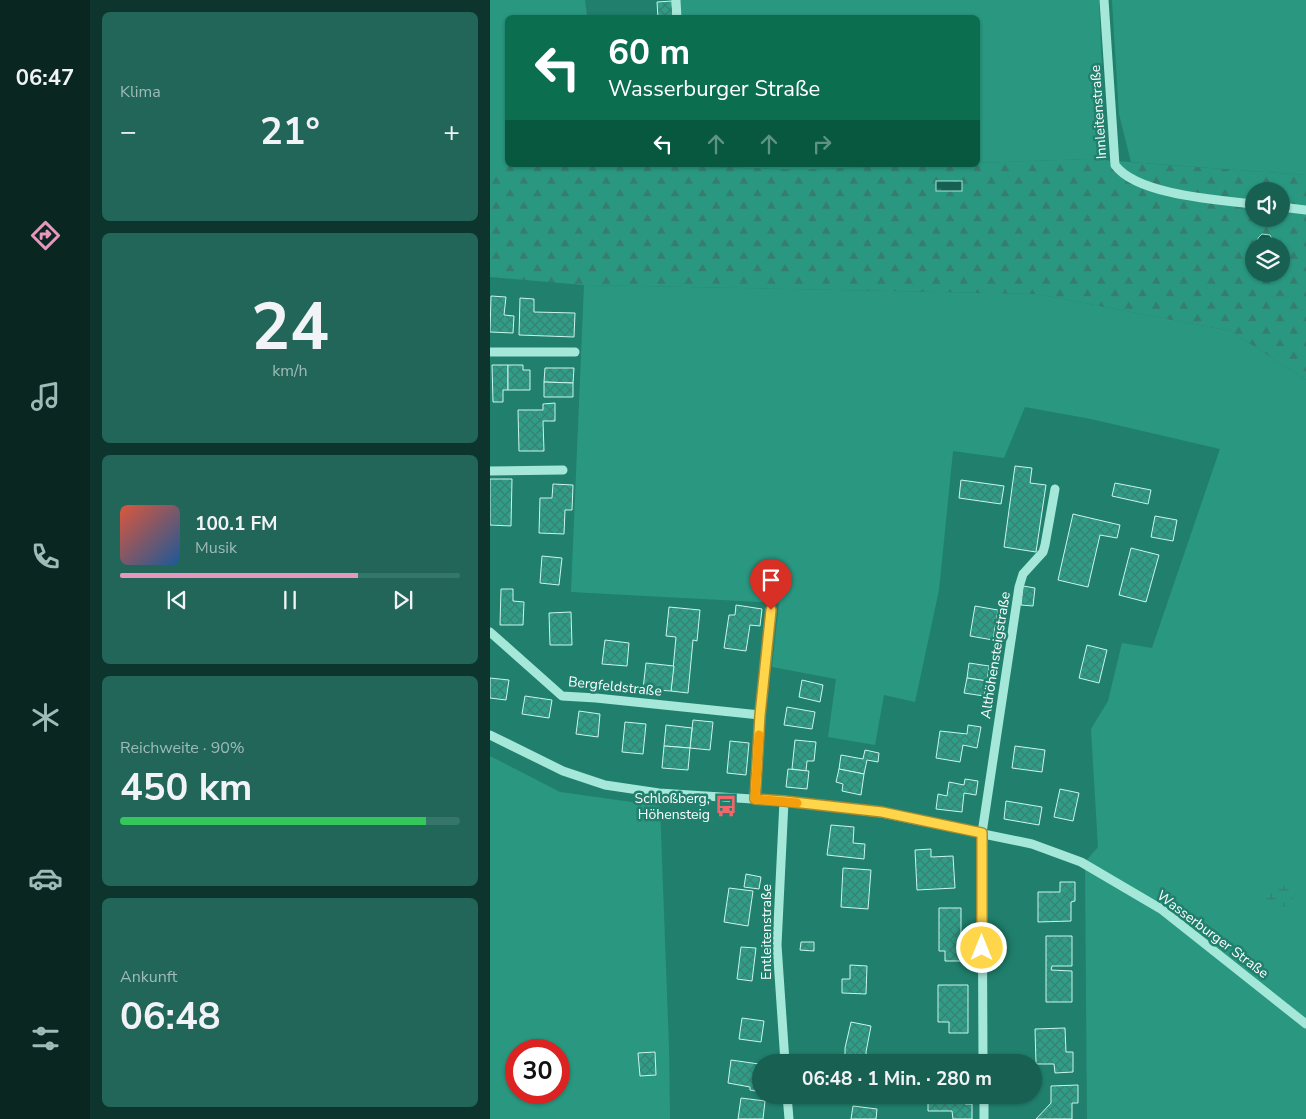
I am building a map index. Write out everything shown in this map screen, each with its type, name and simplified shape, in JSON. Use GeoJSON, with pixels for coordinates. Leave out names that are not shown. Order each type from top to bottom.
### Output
{"type":"FeatureCollection","features":[{"type":"Feature","properties":{"kind":"street"},"geometry":{"type":"LineString","coordinates":[[676,0],[677,15]]}},
{"type":"Feature","properties":{"kind":"street","name":"Innleitenstraße"},"geometry":{"type":"LineString","coordinates":[[1104,0],[1115,165],[1120,172],[1130,179],[1157,189],[1208,199],[1245,203]]}},
{"type":"Feature","properties":{"kind":"street"},"geometry":{"type":"LineString","coordinates":[[1290,208],[1306,210]]}},
{"type":"Feature","properties":{"kind":"street"},"geometry":{"type":"LineString","coordinates":[[490,352],[575,352]]}},
{"type":"Feature","properties":{"kind":"street"},"geometry":{"type":"LineString","coordinates":[[490,471],[564,470]]}},
{"type":"Feature","properties":{"kind":"street","name":"Althöhensteigstraße"},"geometry":{"type":"LineString","coordinates":[[983,1054],[982,833],[1019,587],[1022,574],[1043,552],[1055,489]]}},
{"type":"Feature","properties":{"kind":"street"},"geometry":{"type":"LineString","coordinates":[[755,799],[760,715],[771,610]]}},
{"type":"Feature","properties":{"kind":"street","name":"Bergfeldstraße"},"geometry":{"type":"LineString","coordinates":[[490,632],[562,696],[760,715]]}},
{"type":"Feature","properties":{"kind":"street","name":"Wasserburger Straße"},"geometry":{"type":"LineString","coordinates":[[490,735],[563,771],[604,785],[659,793],[784,801],[882,812],[1032,844],[1081,862],[1161,909],[1306,1024]]}},
{"type":"Feature","properties":{"kind":"street","name":"Entleitenstraße"},"geometry":{"type":"LineString","coordinates":[[784,801],[777,945],[784,1054]]}},
{"type":"Feature","properties":{"kind":"street"},"geometry":{"type":"LineString","coordinates":[[788,1104],[789,1119]]}},
{"type":"Feature","properties":{"kind":"street"},"geometry":{"type":"LineString","coordinates":[[984,1104],[984,1119]]}},
{"type":"Feature","properties":{"kind":"green space"},"geometry":{"type":"Polygon","coordinates":[[[490,0],[585,0],[587,15],[505,15],[505,162],[490,162],[490,0]]]}},
{"type":"Feature","properties":{"kind":"green space"},"geometry":{"type":"Polygon","coordinates":[[[680,0],[1099,0],[1106,161],[1088,159],[980,163],[980,15],[681,15],[680,0]]]}},
{"type":"Feature","properties":{"kind":"green space"},"geometry":{"type":"Polygon","coordinates":[[[1112,0],[1306,0],[1306,175],[1131,162],[1119,114],[1112,0]]]}},
{"type":"Feature","properties":{"kind":"green space"},"geometry":{"type":"Polygon","coordinates":[[[1088,159],[1306,175],[1306,380],[1231,331],[1037,294],[584,285],[490,277],[490,162],[505,162],[505,167],[709,167],[800,170],[876,167],[980,167],[980,163],[1088,159]]]}},
{"type":"Feature","properties":{"kind":"green space"},"geometry":{"type":"Polygon","coordinates":[[[721,167],[875,167],[799,170],[721,167]]]}},
{"type":"Feature","properties":{"kind":"green space"},"geometry":{"type":"Polygon","coordinates":[[[584,285],[1037,294],[1231,331],[1306,380],[1306,1119],[1087,1119],[1085,862],[1098,847],[1091,729],[1108,701],[1122,643],[1152,648],[1220,449],[1091,419],[1025,407],[1004,458],[953,451],[939,590],[915,702],[884,695],[875,745],[828,737],[836,679],[772,667],[779,603],[571,592],[584,285]]]}},
{"type":"Feature","properties":{"kind":"green space"},"geometry":{"type":"Polygon","coordinates":[[[490,756],[560,792],[660,806],[670,1119],[490,1119],[490,756]]]}},
{"type":"Feature","properties":{"kind":"green space"},"geometry":{"type":"Polygon","coordinates":[[[1280,885],[1290,887],[1293,898],[1290,907],[1266,906],[1260,898],[1268,888],[1280,885]]]}},
{"type":"Feature","properties":{"kind":"water"},"geometry":{"type":"Polygon","coordinates":[[[936,181],[962,181],[962,191],[936,191],[936,181]]]}},
{"type":"Feature","properties":{"kind":"water"},"geometry":{"type":"Polygon","coordinates":[[[1262,234],[1270,235],[1271,237],[1259,237],[1262,234]]]}},
{"type":"Feature","properties":{"kind":"building"},"geometry":{"type":"Polygon","coordinates":[[[672,1],[673,15],[658,15],[657,2],[672,1]]]}},
{"type":"Feature","properties":{"kind":"building"},"geometry":{"type":"Polygon","coordinates":[[[491,296],[506,297],[504,315],[514,316],[513,333],[490,332],[491,296]]]}},
{"type":"Feature","properties":{"kind":"building"},"geometry":{"type":"Polygon","coordinates":[[[520,298],[534,299],[534,312],[575,313],[574,337],[519,335],[520,298]]]}},
{"type":"Feature","properties":{"kind":"building"},"geometry":{"type":"Polygon","coordinates":[[[492,365],[508,365],[508,390],[503,390],[503,402],[493,402],[492,365]]]}},
{"type":"Feature","properties":{"kind":"building"},"geometry":{"type":"Polygon","coordinates":[[[508,365],[523,365],[523,370],[530,370],[530,390],[508,390],[508,365]]]}},
{"type":"Feature","properties":{"kind":"building"},"geometry":{"type":"Polygon","coordinates":[[[545,368],[574,368],[573,383],[544,382],[545,368]]]}},
{"type":"Feature","properties":{"kind":"building"},"geometry":{"type":"Polygon","coordinates":[[[544,382],[573,383],[573,397],[544,397],[544,382]]]}},
{"type":"Feature","properties":{"kind":"building"},"geometry":{"type":"Polygon","coordinates":[[[555,403],[555,421],[543,421],[544,451],[519,451],[518,410],[543,410],[543,404],[555,403]]]}},
{"type":"Feature","properties":{"kind":"building"},"geometry":{"type":"Polygon","coordinates":[[[1015,466],[1032,468],[1030,483],[1046,485],[1036,552],[1004,547],[1015,466]]]}},
{"type":"Feature","properties":{"kind":"building"},"geometry":{"type":"Polygon","coordinates":[[[490,479],[512,479],[511,526],[490,525],[490,479]]]}},
{"type":"Feature","properties":{"kind":"building"},"geometry":{"type":"Polygon","coordinates":[[[961,480],[1004,486],[1001,504],[959,498],[961,480]]]}},
{"type":"Feature","properties":{"kind":"building"},"geometry":{"type":"Polygon","coordinates":[[[1115,483],[1151,490],[1148,504],[1112,496],[1115,483]]]}},
{"type":"Feature","properties":{"kind":"building"},"geometry":{"type":"Polygon","coordinates":[[[553,484],[573,485],[572,510],[565,510],[564,534],[539,533],[540,498],[552,498],[553,484]]]}},
{"type":"Feature","properties":{"kind":"building"},"geometry":{"type":"Polygon","coordinates":[[[1073,514],[1120,525],[1117,538],[1100,535],[1088,587],[1058,580],[1073,514]]]}},
{"type":"Feature","properties":{"kind":"building"},"geometry":{"type":"Polygon","coordinates":[[[1155,516],[1177,520],[1173,541],[1151,537],[1155,516]]]}},
{"type":"Feature","properties":{"kind":"building"},"geometry":{"type":"Polygon","coordinates":[[[1131,548],[1159,555],[1146,602],[1119,595],[1131,548]]]}},
{"type":"Feature","properties":{"kind":"building"},"geometry":{"type":"Polygon","coordinates":[[[542,556],[562,558],[559,585],[540,583],[542,556]]]}},
{"type":"Feature","properties":{"kind":"building"},"geometry":{"type":"Polygon","coordinates":[[[1023,586],[1035,588],[1033,606],[1021,605],[1023,586]]]}},
{"type":"Feature","properties":{"kind":"building"},"geometry":{"type":"Polygon","coordinates":[[[501,589],[513,589],[513,601],[524,602],[523,625],[500,625],[501,589]]]}},
{"type":"Feature","properties":{"kind":"building"},"geometry":{"type":"Polygon","coordinates":[[[736,605],[762,609],[760,626],[750,625],[746,651],[724,648],[729,615],[735,615],[736,605]]]}},
{"type":"Feature","properties":{"kind":"building"},"geometry":{"type":"Polygon","coordinates":[[[975,606],[998,610],[993,640],[970,636],[975,606]]]}},
{"type":"Feature","properties":{"kind":"building"},"geometry":{"type":"Polygon","coordinates":[[[669,607],[700,610],[697,641],[693,640],[688,693],[671,691],[676,637],[666,636],[669,607]]]}},
{"type":"Feature","properties":{"kind":"building"},"geometry":{"type":"Polygon","coordinates":[[[571,612],[572,645],[550,645],[549,613],[571,612]]]}},
{"type":"Feature","properties":{"kind":"building"},"geometry":{"type":"Polygon","coordinates":[[[605,640],[629,643],[627,666],[602,664],[605,640]]]}},
{"type":"Feature","properties":{"kind":"building"},"geometry":{"type":"Polygon","coordinates":[[[1087,645],[1107,650],[1099,683],[1079,678],[1087,645]]]}},
{"type":"Feature","properties":{"kind":"building"},"geometry":{"type":"Polygon","coordinates":[[[646,663],[674,666],[671,691],[643,689],[646,663]]]}},
{"type":"Feature","properties":{"kind":"building"},"geometry":{"type":"Polygon","coordinates":[[[969,663],[989,666],[987,681],[967,678],[969,663]]]}},
{"type":"Feature","properties":{"kind":"building"},"geometry":{"type":"Polygon","coordinates":[[[490,678],[509,680],[506,700],[490,698],[490,678]]]}},
{"type":"Feature","properties":{"kind":"building"},"geometry":{"type":"Polygon","coordinates":[[[967,678],[987,681],[984,696],[964,693],[967,678]]]}},
{"type":"Feature","properties":{"kind":"building"},"geometry":{"type":"Polygon","coordinates":[[[802,680],[823,685],[820,702],[799,697],[802,680]]]}},
{"type":"Feature","properties":{"kind":"building"},"geometry":{"type":"Polygon","coordinates":[[[525,696],[552,700],[549,718],[522,714],[525,696]]]}},
{"type":"Feature","properties":{"kind":"building"},"geometry":{"type":"Polygon","coordinates":[[[787,707],[815,712],[812,729],[784,725],[787,707]]]}},
{"type":"Feature","properties":{"kind":"building"},"geometry":{"type":"Polygon","coordinates":[[[579,711],[600,714],[598,737],[576,734],[579,711]]]}},
{"type":"Feature","properties":{"kind":"building"},"geometry":{"type":"Polygon","coordinates":[[[693,720],[713,722],[710,750],[690,748],[693,720]]]}},
{"type":"Feature","properties":{"kind":"building"},"geometry":{"type":"Polygon","coordinates":[[[625,722],[646,724],[643,754],[622,752],[625,722]]]}},
{"type":"Feature","properties":{"kind":"building"},"geometry":{"type":"Polygon","coordinates":[[[666,725],[692,728],[690,748],[664,746],[666,725]]]}},
{"type":"Feature","properties":{"kind":"building"},"geometry":{"type":"Polygon","coordinates":[[[968,725],[981,727],[977,748],[963,745],[960,762],[936,758],[940,731],[967,734],[968,725]]]}},
{"type":"Feature","properties":{"kind":"building"},"geometry":{"type":"Polygon","coordinates":[[[795,740],[816,742],[814,761],[807,761],[806,771],[792,769],[795,740]]]}},
{"type":"Feature","properties":{"kind":"building"},"geometry":{"type":"Polygon","coordinates":[[[730,741],[749,743],[746,775],[727,773],[730,741]]]}},
{"type":"Feature","properties":{"kind":"building"},"geometry":{"type":"Polygon","coordinates":[[[664,746],[690,748],[688,770],[662,768],[664,746]]]}},
{"type":"Feature","properties":{"kind":"building"},"geometry":{"type":"Polygon","coordinates":[[[1015,746],[1045,750],[1042,772],[1012,768],[1015,746]]]}},
{"type":"Feature","properties":{"kind":"building"},"geometry":{"type":"Polygon","coordinates":[[[865,750],[879,753],[878,762],[867,760],[864,774],[839,769],[841,755],[863,759],[865,750]]]}},
{"type":"Feature","properties":{"kind":"building"},"geometry":{"type":"Polygon","coordinates":[[[788,769],[809,771],[807,789],[786,787],[788,769]]]}},
{"type":"Feature","properties":{"kind":"building"},"geometry":{"type":"Polygon","coordinates":[[[839,769],[864,774],[861,795],[842,791],[843,784],[836,782],[839,769]]]}},
{"type":"Feature","properties":{"kind":"building"},"geometry":{"type":"Polygon","coordinates":[[[965,779],[978,781],[976,795],[964,793],[962,812],[936,809],[938,794],[947,796],[949,782],[964,785],[965,779]]]}},
{"type":"Feature","properties":{"kind":"building"},"geometry":{"type":"Polygon","coordinates":[[[1060,789],[1079,793],[1073,821],[1054,817],[1060,789]]]}},
{"type":"Feature","properties":{"kind":"building"},"geometry":{"type":"Polygon","coordinates":[[[1006,801],[1042,807],[1039,825],[1004,819],[1006,801]]]}},
{"type":"Feature","properties":{"kind":"building"},"geometry":{"type":"Polygon","coordinates":[[[831,825],[854,827],[853,843],[865,844],[864,859],[827,855],[831,825]]]}},
{"type":"Feature","properties":{"kind":"building"},"geometry":{"type":"Polygon","coordinates":[[[931,849],[931,857],[953,856],[955,888],[917,890],[915,850],[931,849]]]}},
{"type":"Feature","properties":{"kind":"building"},"geometry":{"type":"Polygon","coordinates":[[[843,868],[871,870],[868,909],[841,907],[843,868]]]}},
{"type":"Feature","properties":{"kind":"building"},"geometry":{"type":"Polygon","coordinates":[[[746,874],[761,877],[759,889],[744,887],[746,874]]]}},
{"type":"Feature","properties":{"kind":"building"},"geometry":{"type":"Polygon","coordinates":[[[1060,882],[1075,882],[1075,901],[1071,902],[1071,921],[1038,922],[1038,892],[1060,892],[1060,882]]]}},
{"type":"Feature","properties":{"kind":"building"},"geometry":{"type":"Polygon","coordinates":[[[729,888],[753,891],[748,926],[724,922],[729,888]]]}},
{"type":"Feature","properties":{"kind":"building"},"geometry":{"type":"Polygon","coordinates":[[[939,908],[961,908],[961,935],[968,936],[968,961],[945,961],[945,951],[939,951],[939,908]]]}},
{"type":"Feature","properties":{"kind":"building"},"geometry":{"type":"Polygon","coordinates":[[[1046,936],[1072,936],[1072,966],[1052,966],[1051,970],[1072,971],[1072,1002],[1046,1002],[1046,936]]]}},
{"type":"Feature","properties":{"kind":"building"},"geometry":{"type":"Polygon","coordinates":[[[801,942],[814,942],[814,951],[800,950],[801,942]]]}},
{"type":"Feature","properties":{"kind":"building"},"geometry":{"type":"Polygon","coordinates":[[[741,947],[756,948],[752,981],[737,979],[741,947]]]}},
{"type":"Feature","properties":{"kind":"building"},"geometry":{"type":"Polygon","coordinates":[[[850,965],[867,966],[866,994],[842,993],[842,979],[850,979],[850,965]]]}},
{"type":"Feature","properties":{"kind":"building"},"geometry":{"type":"Polygon","coordinates":[[[938,985],[968,985],[968,1033],[949,1033],[949,1022],[938,1022],[938,985]]]}},
{"type":"Feature","properties":{"kind":"building"},"geometry":{"type":"Polygon","coordinates":[[[742,1018],[764,1021],[761,1042],[739,1039],[742,1018]]]}},
{"type":"Feature","properties":{"kind":"building"},"geometry":{"type":"Polygon","coordinates":[[[851,1022],[871,1026],[866,1054],[845,1054],[851,1022]]]}},
{"type":"Feature","properties":{"kind":"building"},"geometry":{"type":"Polygon","coordinates":[[[1065,1028],[1066,1052],[1073,1052],[1073,1072],[1055,1073],[1054,1064],[1042,1064],[1042,1054],[1036,1054],[1035,1029],[1065,1028]]]}},
{"type":"Feature","properties":{"kind":"building"},"geometry":{"type":"Polygon","coordinates":[[[655,1052],[656,1075],[640,1076],[638,1053],[655,1052]]]}},
{"type":"Feature","properties":{"kind":"building"},"geometry":{"type":"Polygon","coordinates":[[[731,1060],[752,1063],[752,1090],[750,1090],[750,1087],[728,1083],[731,1060]]]}},
{"type":"Feature","properties":{"kind":"building"},"geometry":{"type":"Polygon","coordinates":[[[1078,1085],[1078,1103],[1072,1103],[1072,1119],[1036,1119],[1051,1103],[1051,1086],[1078,1085]]]}},
{"type":"Feature","properties":{"kind":"building"},"geometry":{"type":"Polygon","coordinates":[[[741,1098],[752,1099],[752,1104],[765,1104],[763,1119],[738,1119],[741,1098]]]}},
{"type":"Feature","properties":{"kind":"building"},"geometry":{"type":"Polygon","coordinates":[[[928,1104],[972,1104],[972,1119],[953,1119],[952,1111],[928,1111],[928,1104]]]}},
{"type":"Feature","properties":{"kind":"building"},"geometry":{"type":"Polygon","coordinates":[[[853,1106],[877,1109],[876,1119],[851,1119],[853,1106]]]}},
{"type":"Feature","properties":{"kind":"slow traffic"},"geometry":{"type":"LineString","coordinates":[[759,735],[755,799],[797,803]]}},
{"type":"Feature","properties":{"kind":"place","name":"Schloßberg, Höhensteig"},"geometry":{"type":"Point","coordinates":[726,806]}},
{"type":"Feature","properties":{"kind":"route"},"geometry":{"type":"LineString","coordinates":[[771,610],[760,715],[755,799],[882,812],[982,833],[982,948]]}}]}
